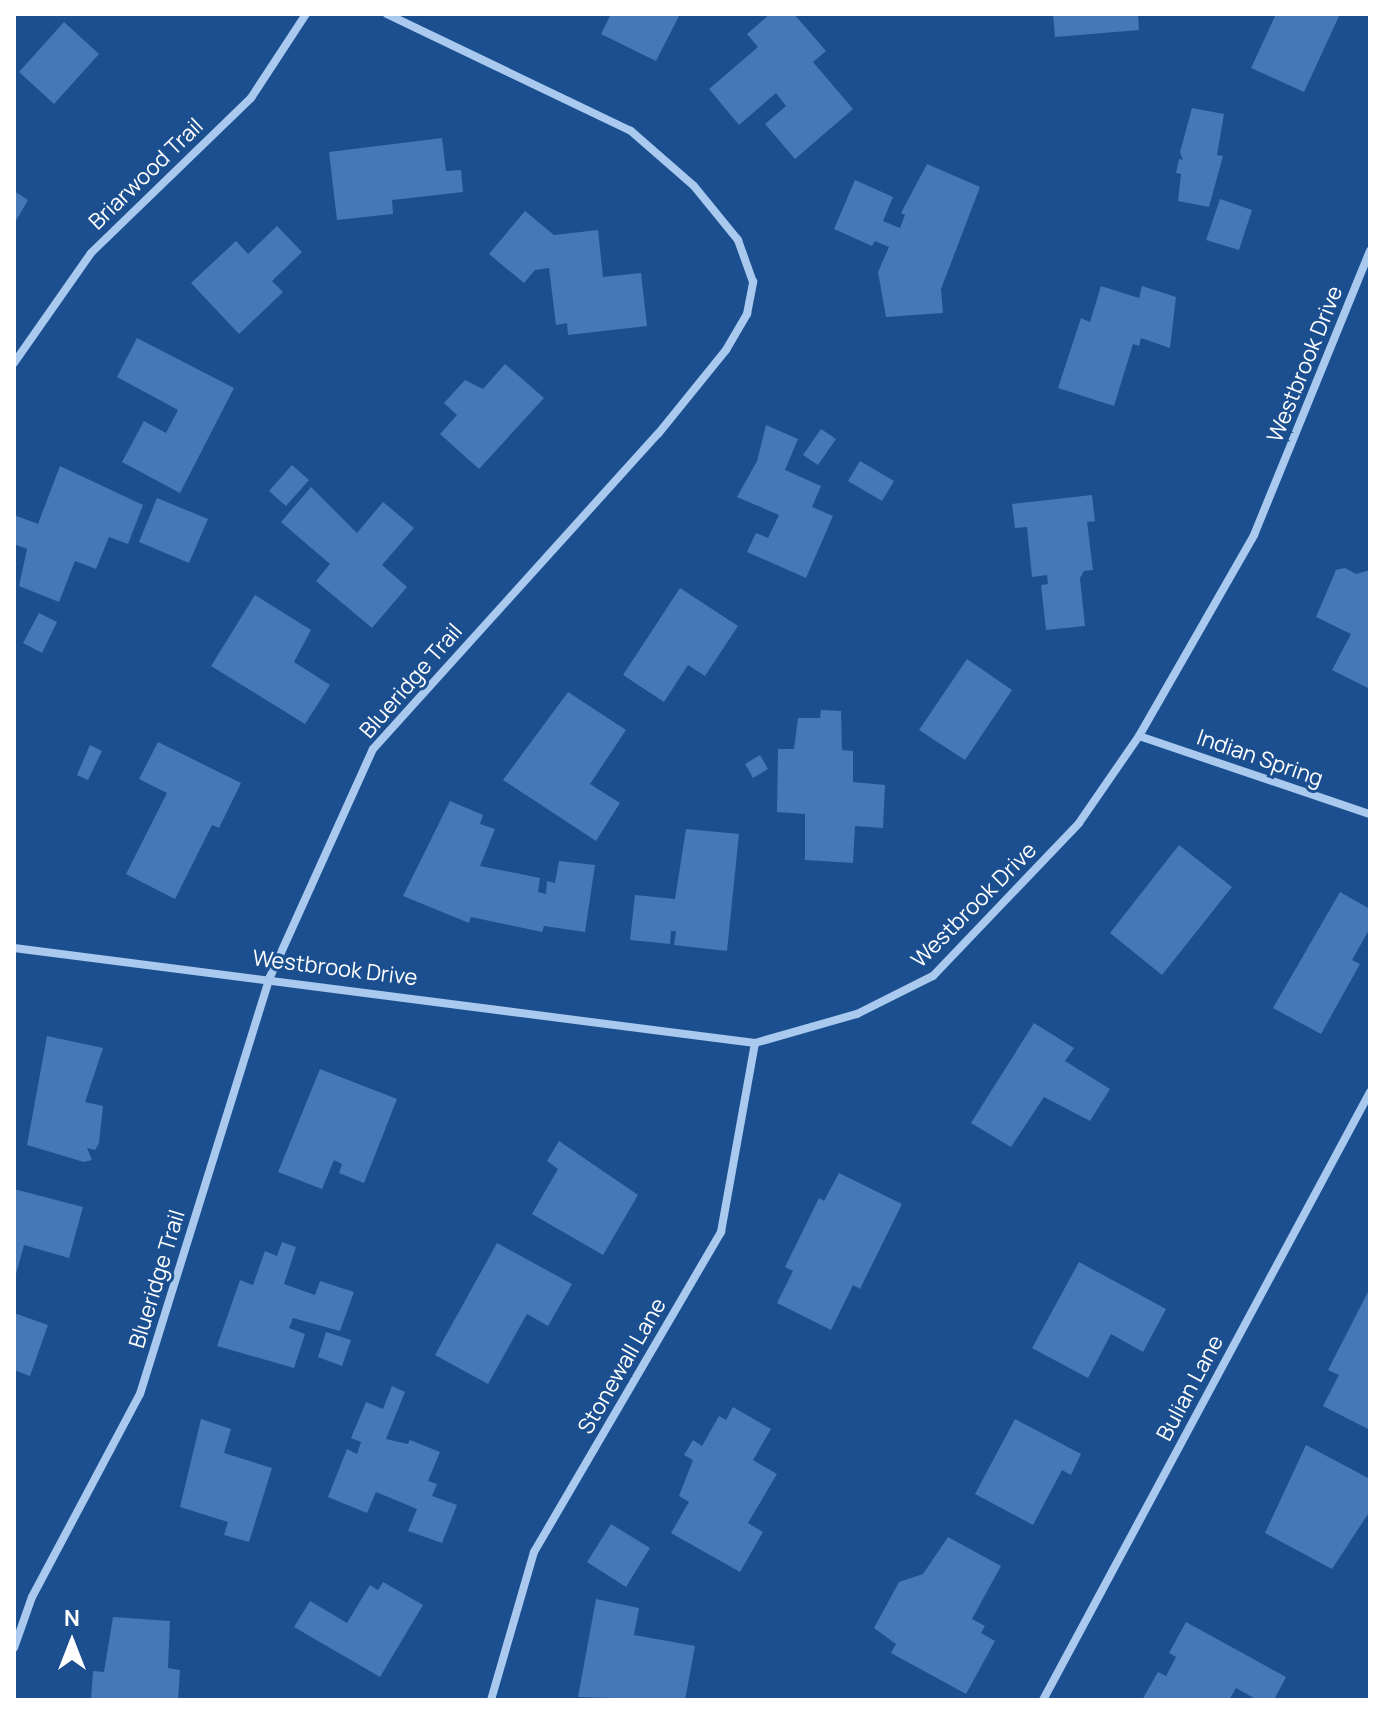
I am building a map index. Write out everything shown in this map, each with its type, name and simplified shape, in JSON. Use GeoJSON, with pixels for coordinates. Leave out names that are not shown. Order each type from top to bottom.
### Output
{"type":"FeatureCollection","features":[{"type":"Feature","properties":{"kind":"street","name":"Briarwood Trail"},"geometry":{"type":"LineString","coordinates":[[14,363],[91,253],[251,98],[306,14]]}},
{"type":"Feature","properties":{"kind":"street","name":"Blueridge Trail"},"geometry":{"type":"LineString","coordinates":[[14,1648],[32,1597],[140,1394],[270,977],[373,749],[658,434],[726,350],[747,314],[753,282],[738,240],[694,186],[631,131],[387,14]]}},
{"type":"Feature","properties":{"kind":"street","name":"Westbrook Drive"},"geometry":{"type":"LineString","coordinates":[[14,948],[270,977],[755,1043],[857,1014],[933,976],[1079,823],[1139,736],[1254,535],[1370,251]]}},
{"type":"Feature","properties":{"kind":"street","name":"Indian Spring"},"geometry":{"type":"LineString","coordinates":[[1139,736],[1370,814]]}},
{"type":"Feature","properties":{"kind":"street","name":"Stonewall Lane"},"geometry":{"type":"LineString","coordinates":[[491,1700],[534,1552],[721,1232],[755,1043]]}},
{"type":"Feature","properties":{"kind":"street","name":"Bulian Lane"},"geometry":{"type":"LineString","coordinates":[[1043,1700],[1370,1092]]}},
{"type":"Feature","properties":{"kind":"building"},"geometry":{"type":"Polygon","coordinates":[[[611,14],[680,14],[656,61],[601,34],[611,14]]]}},
{"type":"Feature","properties":{"kind":"building"},"geometry":{"type":"Polygon","coordinates":[[[770,14],[794,14],[826,51],[813,62],[853,109],[795,159],[765,124],[786,106],[776,93],[739,125],[709,89],[758,47],[747,34],[770,14]]]}},
{"type":"Feature","properties":{"kind":"building"},"geometry":{"type":"Polygon","coordinates":[[[1053,14],[1138,14],[1139,30],[1055,37],[1053,14]]]}},
{"type":"Feature","properties":{"kind":"building"},"geometry":{"type":"Polygon","coordinates":[[[1276,14],[1340,14],[1304,92],[1251,68],[1276,14]]]}},
{"type":"Feature","properties":{"kind":"building"},"geometry":{"type":"Polygon","coordinates":[[[64,22],[99,54],[54,104],[19,72],[64,22]]]}},
{"type":"Feature","properties":{"kind":"building"},"geometry":{"type":"Polygon","coordinates":[[[1192,108],[1224,114],[1217,155],[1223,156],[1209,207],[1178,201],[1181,174],[1176,173],[1179,159],[1183,160],[1180,152],[1192,108]]]}},
{"type":"Feature","properties":{"kind":"building"},"geometry":{"type":"Polygon","coordinates":[[[442,138],[446,171],[461,170],[463,192],[392,200],[393,214],[337,220],[329,152],[442,138]]]}},
{"type":"Feature","properties":{"kind":"building"},"geometry":{"type":"Polygon","coordinates":[[[927,164],[980,187],[941,289],[943,313],[886,317],[878,272],[889,247],[875,241],[872,246],[834,229],[855,180],[893,197],[883,221],[900,228],[905,215],[901,213],[927,164]]]}},
{"type":"Feature","properties":{"kind":"building"},"geometry":{"type":"Polygon","coordinates":[[[14,191],[28,200],[14,224],[14,191]]]}},
{"type":"Feature","properties":{"kind":"building"},"geometry":{"type":"Polygon","coordinates":[[[1220,199],[1252,210],[1239,250],[1206,240],[1220,199]]]}},
{"type":"Feature","properties":{"kind":"building"},"geometry":{"type":"Polygon","coordinates":[[[525,211],[554,235],[598,230],[603,277],[641,273],[647,326],[568,335],[567,323],[556,325],[549,268],[535,270],[524,283],[489,254],[525,211]]]}},
{"type":"Feature","properties":{"kind":"building"},"geometry":{"type":"Polygon","coordinates":[[[277,226],[302,252],[272,281],[283,292],[239,334],[191,283],[236,241],[248,254],[277,226]]]}},
{"type":"Feature","properties":{"kind":"building"},"geometry":{"type":"Polygon","coordinates":[[[1101,286],[1139,298],[1142,286],[1176,297],[1170,348],[1141,338],[1139,346],[1133,344],[1114,406],[1058,388],[1081,318],[1090,322],[1101,286]]]}},
{"type":"Feature","properties":{"kind":"building"},"geometry":{"type":"Polygon","coordinates":[[[137,338],[234,388],[180,493],[122,462],[144,421],[166,433],[178,410],[117,377],[137,338]]]}},
{"type":"Feature","properties":{"kind":"building"},"geometry":{"type":"Polygon","coordinates":[[[505,364],[544,398],[479,469],[440,434],[457,415],[444,403],[465,380],[483,389],[505,364]]]}},
{"type":"Feature","properties":{"kind":"building"},"geometry":{"type":"Polygon","coordinates":[[[766,425],[798,439],[785,470],[821,486],[812,507],[833,516],[806,578],[747,552],[756,533],[768,538],[779,515],[737,497],[757,461],[766,425]]]}},
{"type":"Feature","properties":{"kind":"building"},"geometry":{"type":"Polygon","coordinates":[[[821,429],[836,439],[818,465],[803,455],[821,429]]]}},
{"type":"Feature","properties":{"kind":"building"},"geometry":{"type":"Polygon","coordinates":[[[860,461],[894,481],[882,501],[848,481],[860,461]]]}},
{"type":"Feature","properties":{"kind":"building"},"geometry":{"type":"Polygon","coordinates":[[[292,465],[309,480],[286,506],[269,491],[292,465]]]}},
{"type":"Feature","properties":{"kind":"building"},"geometry":{"type":"Polygon","coordinates":[[[60,466],[143,505],[128,544],[109,537],[96,569],[75,561],[59,602],[19,586],[27,549],[14,544],[14,515],[38,524],[60,466]]]}},
{"type":"Feature","properties":{"kind":"building"},"geometry":{"type":"Polygon","coordinates":[[[311,487],[357,533],[383,502],[414,528],[382,565],[407,587],[372,628],[316,581],[330,564],[281,522],[311,487]]]}},
{"type":"Feature","properties":{"kind":"building"},"geometry":{"type":"Polygon","coordinates":[[[1092,495],[1095,521],[1087,522],[1093,570],[1084,571],[1080,578],[1085,626],[1046,630],[1041,585],[1048,584],[1047,575],[1032,577],[1027,527],[1015,528],[1012,504],[1092,495]]]}},
{"type":"Feature","properties":{"kind":"building"},"geometry":{"type":"Polygon","coordinates":[[[157,498],[208,519],[189,563],[139,542],[157,498]]]}},
{"type":"Feature","properties":{"kind":"building"},"geometry":{"type":"Polygon","coordinates":[[[1345,568],[1356,574],[1370,570],[1370,689],[1332,670],[1351,634],[1316,617],[1336,570],[1345,568]]]}},
{"type":"Feature","properties":{"kind":"building"},"geometry":{"type":"Polygon","coordinates":[[[680,588],[738,626],[705,676],[688,665],[664,702],[623,675],[680,588]]]}},
{"type":"Feature","properties":{"kind":"building"},"geometry":{"type":"Polygon","coordinates":[[[255,595],[311,630],[294,662],[330,685],[305,724],[211,666],[255,595]]]}},
{"type":"Feature","properties":{"kind":"building"},"geometry":{"type":"Polygon","coordinates":[[[39,613],[57,622],[42,653],[23,643],[39,613]]]}},
{"type":"Feature","properties":{"kind":"building"},"geometry":{"type":"Polygon","coordinates":[[[967,659],[1012,690],[965,760],[919,730],[967,659]]]}},
{"type":"Feature","properties":{"kind":"building"},"geometry":{"type":"Polygon","coordinates":[[[568,692],[626,730],[590,784],[620,803],[596,841],[503,780],[568,692]]]}},
{"type":"Feature","properties":{"kind":"building"},"geometry":{"type":"Polygon","coordinates":[[[821,710],[841,711],[842,750],[853,751],[853,782],[885,785],[883,828],[855,826],[853,863],[805,860],[805,814],[777,812],[778,749],[794,749],[798,718],[820,718],[821,710]]]}},
{"type":"Feature","properties":{"kind":"building"},"geometry":{"type":"Polygon","coordinates":[[[158,742],[241,783],[219,828],[212,825],[175,899],[126,874],[167,793],[139,779],[158,742]]]}},
{"type":"Feature","properties":{"kind":"building"},"geometry":{"type":"Polygon","coordinates":[[[90,745],[102,751],[88,780],[77,775],[90,745]]]}},
{"type":"Feature","properties":{"kind":"building"},"geometry":{"type":"Polygon","coordinates":[[[760,755],[768,769],[753,778],[745,764],[760,755]]]}},
{"type":"Feature","properties":{"kind":"building"},"geometry":{"type":"Polygon","coordinates":[[[450,801],[483,815],[480,824],[495,829],[480,866],[540,878],[538,892],[546,894],[547,881],[555,883],[559,861],[595,865],[585,932],[544,926],[542,932],[471,917],[469,923],[403,896],[450,801]]]}},
{"type":"Feature","properties":{"kind":"building"},"geometry":{"type":"Polygon","coordinates":[[[686,829],[739,834],[727,951],[674,945],[676,931],[671,931],[670,944],[630,940],[635,895],[675,899],[686,829]]]}},
{"type":"Feature","properties":{"kind":"building"},"geometry":{"type":"Polygon","coordinates":[[[1179,845],[1232,887],[1162,975],[1110,933],[1179,845]]]}},
{"type":"Feature","properties":{"kind":"building"},"geometry":{"type":"Polygon","coordinates":[[[1340,892],[1370,909],[1370,928],[1352,960],[1360,964],[1321,1034],[1273,1008],[1340,892]]]}},
{"type":"Feature","properties":{"kind":"building"},"geometry":{"type":"Polygon","coordinates":[[[1034,1023],[1074,1048],[1065,1061],[1110,1089],[1090,1121],[1044,1097],[1011,1147],[971,1123],[1034,1023]]]}},
{"type":"Feature","properties":{"kind":"building"},"geometry":{"type":"Polygon","coordinates":[[[47,1036],[103,1048],[85,1102],[103,1106],[99,1143],[95,1150],[87,1148],[92,1160],[84,1162],[27,1145],[47,1036]]]}},
{"type":"Feature","properties":{"kind":"building"},"geometry":{"type":"Polygon","coordinates":[[[320,1069],[397,1099],[364,1183],[339,1173],[342,1164],[334,1160],[322,1189],[278,1172],[320,1069]]]}},
{"type":"Feature","properties":{"kind":"building"},"geometry":{"type":"Polygon","coordinates":[[[559,1141],[638,1195],[603,1255],[532,1214],[558,1169],[547,1161],[559,1141]]]}},
{"type":"Feature","properties":{"kind":"building"},"geometry":{"type":"Polygon","coordinates":[[[839,1173],[902,1204],[860,1289],[853,1285],[831,1330],[777,1303],[793,1271],[785,1267],[819,1198],[824,1201],[839,1173]]]}},
{"type":"Feature","properties":{"kind":"building"},"geometry":{"type":"Polygon","coordinates":[[[14,1189],[83,1207],[69,1258],[24,1245],[15,1278],[14,1189]]]}},
{"type":"Feature","properties":{"kind":"building"},"geometry":{"type":"Polygon","coordinates":[[[282,1242],[296,1247],[284,1284],[315,1295],[320,1281],[354,1292],[340,1331],[293,1318],[289,1328],[305,1334],[294,1368],[217,1346],[240,1280],[253,1285],[265,1251],[277,1256],[282,1242]]]}},
{"type":"Feature","properties":{"kind":"building"},"geometry":{"type":"Polygon","coordinates":[[[497,1243],[572,1284],[548,1326],[527,1314],[488,1384],[435,1355],[497,1243]]]}},
{"type":"Feature","properties":{"kind":"building"},"geometry":{"type":"Polygon","coordinates":[[[1079,1262],[1166,1309],[1143,1352],[1111,1334],[1088,1378],[1032,1348],[1079,1262]]]}},
{"type":"Feature","properties":{"kind":"building"},"geometry":{"type":"Polygon","coordinates":[[[1370,1288],[1370,1430],[1323,1406],[1339,1375],[1328,1370],[1370,1288]]]}},
{"type":"Feature","properties":{"kind":"building"},"geometry":{"type":"Polygon","coordinates":[[[14,1313],[48,1325],[30,1376],[14,1370],[14,1313]]]}},
{"type":"Feature","properties":{"kind":"building"},"geometry":{"type":"Polygon","coordinates":[[[326,1332],[351,1340],[342,1366],[318,1357],[326,1332]]]}},
{"type":"Feature","properties":{"kind":"building"},"geometry":{"type":"Polygon","coordinates":[[[392,1386],[405,1392],[386,1439],[408,1444],[410,1440],[440,1452],[428,1481],[437,1484],[432,1496],[457,1505],[442,1543],[408,1531],[417,1509],[376,1492],[367,1513],[328,1497],[347,1449],[357,1454],[361,1442],[351,1438],[366,1402],[383,1409],[392,1386]]]}},
{"type":"Feature","properties":{"kind":"building"},"geometry":{"type":"Polygon","coordinates":[[[733,1407],[771,1429],[753,1460],[777,1474],[748,1523],[763,1532],[740,1572],[671,1533],[689,1502],[679,1496],[693,1460],[684,1455],[693,1440],[702,1446],[719,1416],[726,1420],[733,1407]]]}},
{"type":"Feature","properties":{"kind":"building"},"geometry":{"type":"Polygon","coordinates":[[[201,1419],[231,1429],[224,1453],[272,1468],[249,1542],[224,1535],[228,1522],[180,1507],[201,1419]]]}},
{"type":"Feature","properties":{"kind":"building"},"geometry":{"type":"Polygon","coordinates":[[[1015,1419],[1081,1454],[1071,1475],[1062,1470],[1033,1525],[975,1494],[1015,1419]]]}},
{"type":"Feature","properties":{"kind":"building"},"geometry":{"type":"Polygon","coordinates":[[[1306,1445],[1370,1479],[1370,1511],[1332,1569],[1265,1533],[1306,1445]]]}},
{"type":"Feature","properties":{"kind":"building"},"geometry":{"type":"Polygon","coordinates":[[[611,1524],[650,1548],[626,1587],[587,1562],[611,1524]]]}},
{"type":"Feature","properties":{"kind":"building"},"geometry":{"type":"Polygon","coordinates":[[[948,1537],[1001,1566],[972,1619],[985,1626],[981,1633],[995,1641],[966,1694],[891,1653],[896,1644],[874,1628],[899,1582],[923,1574],[948,1537]]]}},
{"type":"Feature","properties":{"kind":"building"},"geometry":{"type":"Polygon","coordinates":[[[383,1582],[423,1605],[380,1677],[294,1627],[310,1601],[347,1623],[370,1585],[378,1590],[383,1582]]]}},
{"type":"Feature","properties":{"kind":"building"},"geometry":{"type":"Polygon","coordinates":[[[596,1599],[639,1608],[634,1635],[695,1646],[685,1700],[578,1697],[596,1599]]]}},
{"type":"Feature","properties":{"kind":"building"},"geometry":{"type":"Polygon","coordinates":[[[113,1617],[170,1621],[168,1668],[180,1670],[178,1700],[91,1700],[93,1671],[104,1672],[113,1617]]]}},
{"type":"Feature","properties":{"kind":"building"},"geometry":{"type":"Polygon","coordinates":[[[1186,1622],[1286,1677],[1274,1700],[1257,1700],[1236,1688],[1229,1700],[1142,1700],[1158,1672],[1166,1676],[1176,1657],[1169,1653],[1186,1622]]]}}]}
